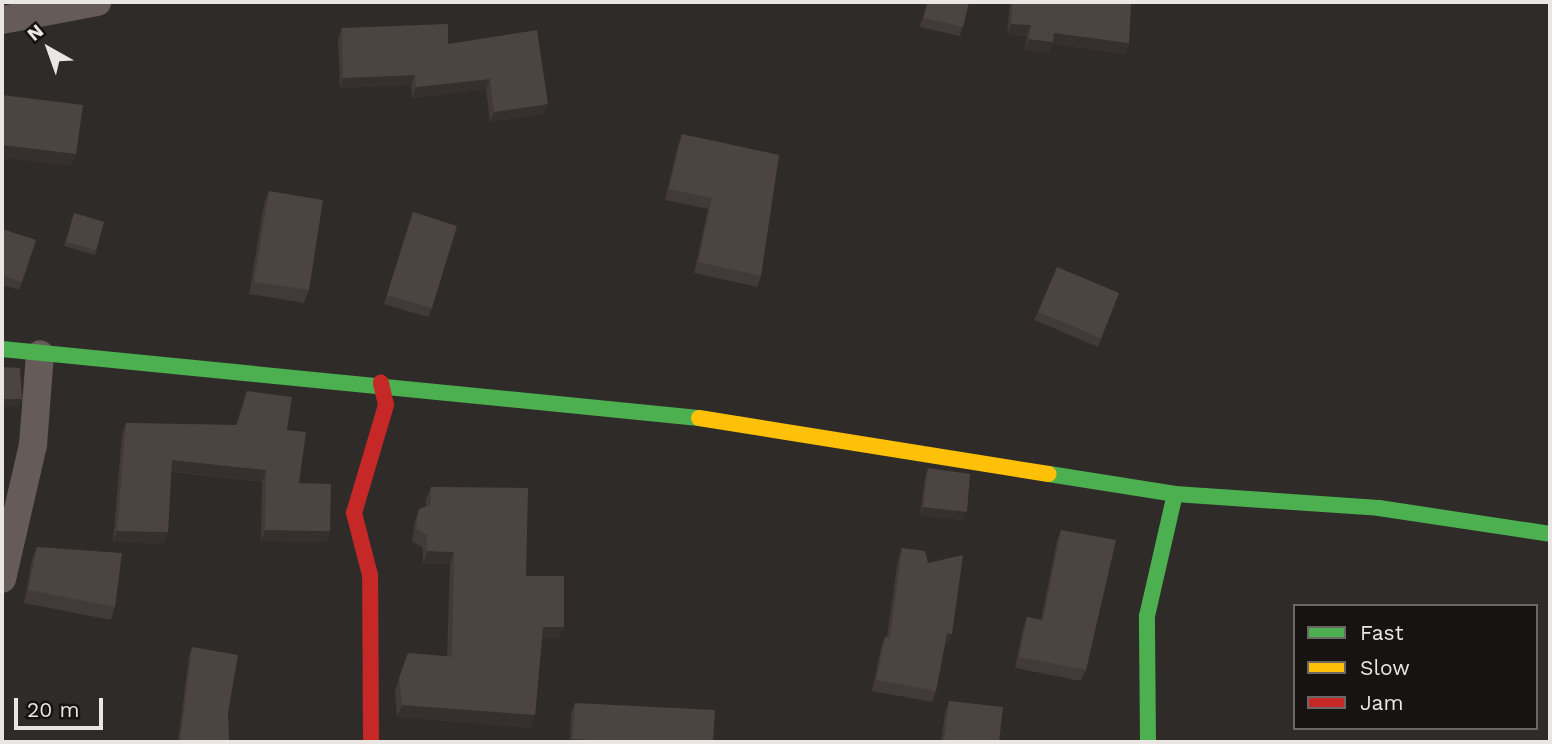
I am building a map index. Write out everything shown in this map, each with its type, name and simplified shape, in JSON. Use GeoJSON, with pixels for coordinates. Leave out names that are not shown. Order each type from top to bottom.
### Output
{"type":"FeatureCollection","features":[{"type":"Feature","properties":{"kind":"street"},"geometry":{"type":"LineString","coordinates":[[2,20],[97,2]]}},
{"type":"Feature","properties":{"kind":"street"},"geometry":{"type":"LineString","coordinates":[[2,349],[381,383],[781,428],[1175,494],[1379,508],[1550,534]]}},
{"type":"Feature","properties":{"kind":"street"},"geometry":{"type":"LineString","coordinates":[[2,579],[33,445],[40,354]]}},
{"type":"Feature","properties":{"kind":"street"},"geometry":{"type":"LineString","coordinates":[[372,742],[370,575],[354,513],[386,405],[381,383]]}},
{"type":"Feature","properties":{"kind":"street"},"geometry":{"type":"LineString","coordinates":[[1148,742],[1147,617],[1175,494]]}},
{"type":"Feature","properties":{"kind":"building"},"geometry":{"type":"Polygon","coordinates":[[[928,2],[969,2],[963,27],[924,18],[928,2]]]}},
{"type":"Feature","properties":{"kind":"building"},"geometry":{"type":"Polygon","coordinates":[[[1013,2],[1131,2],[1129,43],[1054,33],[1053,42],[1029,39],[1031,25],[1011,24],[1013,2]]]}},
{"type":"Feature","properties":{"kind":"building"},"geometry":{"type":"Polygon","coordinates":[[[448,24],[448,44],[537,30],[548,104],[494,112],[490,79],[416,87],[415,75],[343,78],[342,28],[448,24]]]}},
{"type":"Feature","properties":{"kind":"building"},"geometry":{"type":"Polygon","coordinates":[[[2,95],[83,105],[76,154],[2,145],[2,95]]]}},
{"type":"Feature","properties":{"kind":"building"},"geometry":{"type":"Polygon","coordinates":[[[682,134],[779,155],[761,276],[698,262],[712,198],[669,189],[682,134]]]}},
{"type":"Feature","properties":{"kind":"building"},"geometry":{"type":"Polygon","coordinates":[[[269,191],[323,200],[309,290],[254,282],[269,191]]]}},
{"type":"Feature","properties":{"kind":"building"},"geometry":{"type":"Polygon","coordinates":[[[413,212],[457,226],[432,308],[387,295],[413,212]]]}},
{"type":"Feature","properties":{"kind":"building"},"geometry":{"type":"Polygon","coordinates":[[[74,213],[104,222],[96,250],[66,242],[74,213]]]}},
{"type":"Feature","properties":{"kind":"building"},"geometry":{"type":"Polygon","coordinates":[[[2,229],[36,240],[22,282],[2,275],[2,229]]]}},
{"type":"Feature","properties":{"kind":"building"},"geometry":{"type":"Polygon","coordinates":[[[1057,267],[1119,293],[1101,338],[1038,312],[1057,267]]]}},
{"type":"Feature","properties":{"kind":"building"},"geometry":{"type":"Polygon","coordinates":[[[2,367],[20,368],[22,399],[2,399],[2,367]]]}},
{"type":"Feature","properties":{"kind":"building"},"geometry":{"type":"Polygon","coordinates":[[[247,391],[292,397],[287,430],[306,432],[299,483],[331,484],[330,531],[265,530],[266,470],[172,460],[168,532],[117,531],[126,423],[237,425],[247,391]]]}},
{"type":"Feature","properties":{"kind":"building"},"geometry":{"type":"Polygon","coordinates":[[[928,468],[970,474],[967,512],[923,507],[928,468]]]}},
{"type":"Feature","properties":{"kind":"building"},"geometry":{"type":"Polygon","coordinates":[[[431,487],[528,488],[526,576],[564,576],[564,627],[543,627],[535,715],[402,705],[399,678],[408,653],[452,657],[454,552],[427,551],[427,535],[416,529],[419,509],[431,505],[431,487]]]}},
{"type":"Feature","properties":{"kind":"building"},"geometry":{"type":"Polygon","coordinates":[[[1061,530],[1116,540],[1086,670],[1019,657],[1027,617],[1043,620],[1061,530]]]}},
{"type":"Feature","properties":{"kind":"building"},"geometry":{"type":"Polygon","coordinates":[[[37,547],[122,553],[115,607],[28,590],[37,547]]]}},
{"type":"Feature","properties":{"kind":"building"},"geometry":{"type":"Polygon","coordinates":[[[902,548],[925,551],[928,563],[963,555],[952,634],[947,633],[936,691],[876,680],[885,637],[890,638],[902,548]]]}},
{"type":"Feature","properties":{"kind":"building"},"geometry":{"type":"Polygon","coordinates":[[[192,647],[238,655],[228,713],[229,742],[180,742],[192,647]]]}},
{"type":"Feature","properties":{"kind":"building"},"geometry":{"type":"Polygon","coordinates":[[[949,701],[1003,707],[999,742],[944,742],[949,701]]]}},
{"type":"Feature","properties":{"kind":"building"},"geometry":{"type":"Polygon","coordinates":[[[575,703],[715,710],[713,742],[573,739],[575,703]]]}},
{"type":"Feature","properties":{"kind":"traffic: fast"},"geometry":{"type":"LineString","coordinates":[[2,349],[699,418]]}},
{"type":"Feature","properties":{"kind":"traffic: fast"},"geometry":{"type":"LineString","coordinates":[[1049,474],[1175,494],[1379,508],[1550,534]]}},
{"type":"Feature","properties":{"kind":"traffic: fast"},"geometry":{"type":"LineString","coordinates":[[1148,742],[1147,616],[1175,494]]}},
{"type":"Feature","properties":{"kind":"traffic: slow"},"geometry":{"type":"LineString","coordinates":[[699,418],[1049,474]]}},
{"type":"Feature","properties":{"kind":"traffic: jam"},"geometry":{"type":"LineString","coordinates":[[371,742],[370,575],[354,513],[386,405],[381,383]]}}]}
